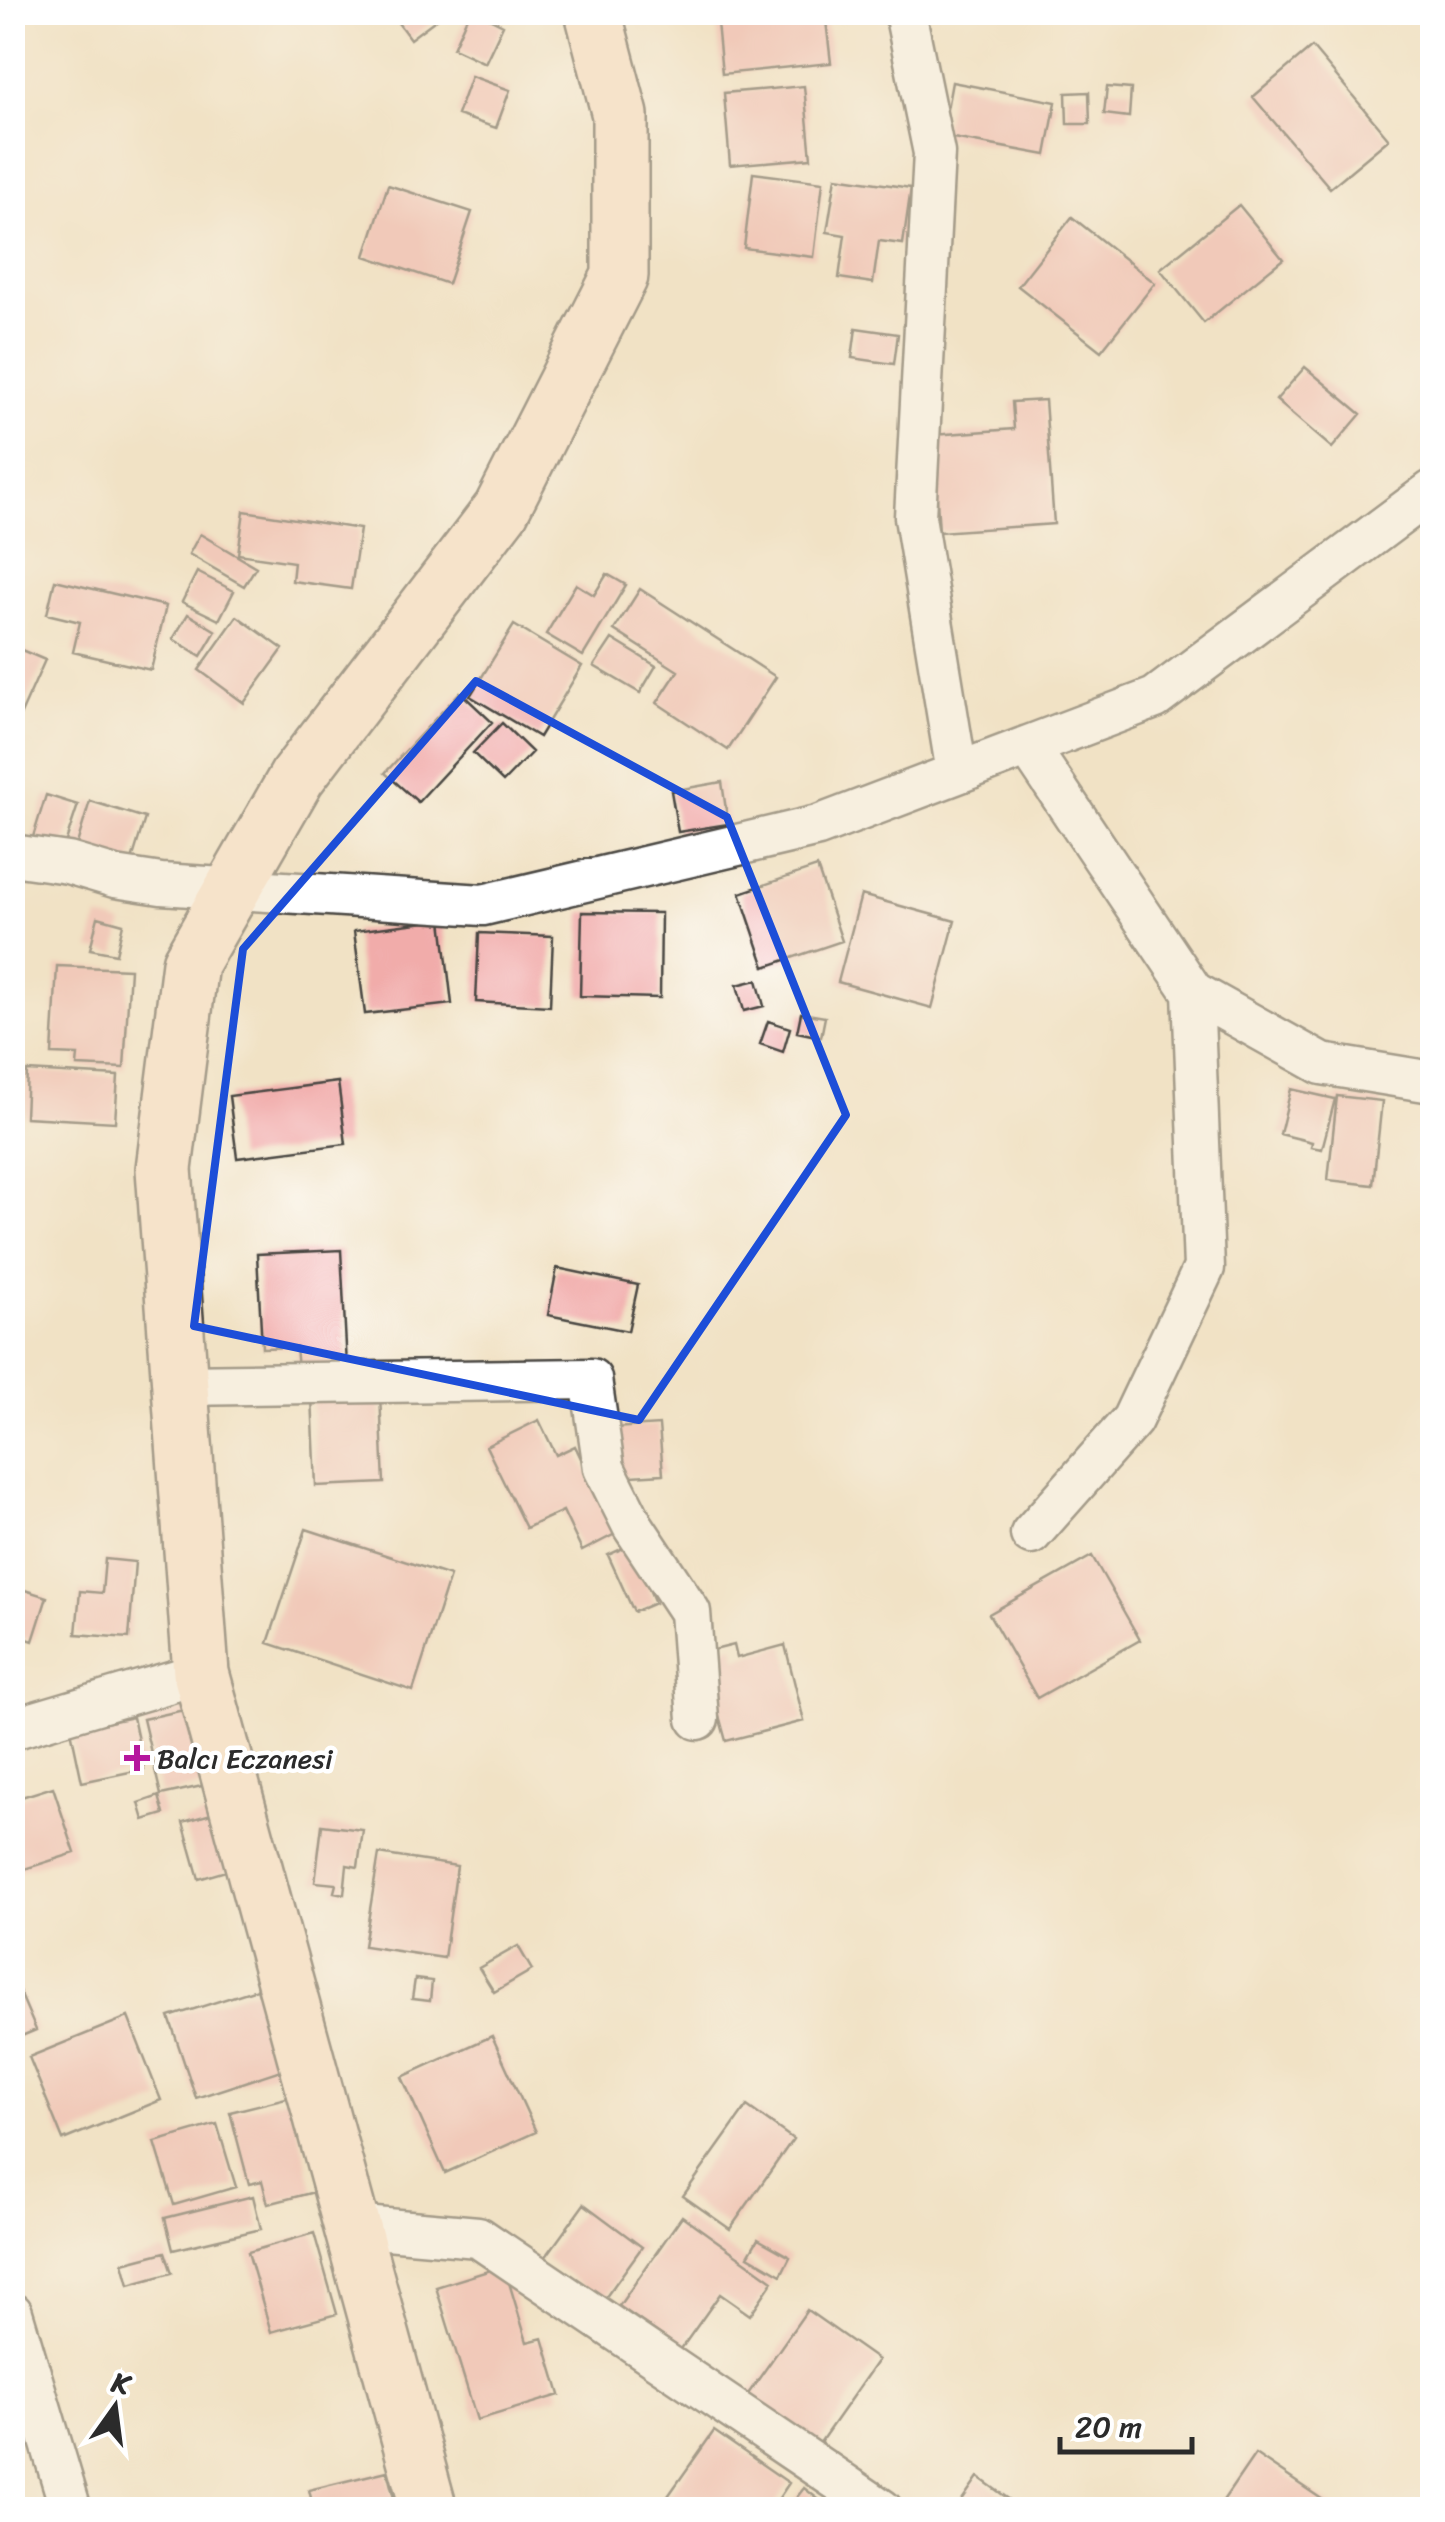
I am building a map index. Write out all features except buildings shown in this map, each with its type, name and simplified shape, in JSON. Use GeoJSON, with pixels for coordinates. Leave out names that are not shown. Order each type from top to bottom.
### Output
{"type":"FeatureCollection","features":[{"type":"Feature","properties":{"kind":"main road"},"geometry":{"type":"LineString","coordinates":[[429,2510],[201,1673],[164,1169],[190,963],[297,777],[501,510],[620,276],[620,115],[593,12]]}},
{"type":"Feature","properties":{"kind":"street"},"geometry":{"type":"LineString","coordinates":[[905,12],[934,152],[915,517],[957,773]]}},
{"type":"Feature","properties":{"kind":"street"},"geometry":{"type":"LineString","coordinates":[[12,855],[68,862],[115,877],[232,889],[484,905],[818,826],[1155,698],[1432,490]]}},
{"type":"Feature","properties":{"kind":"street"},"geometry":{"type":"LineString","coordinates":[[1028,746],[1193,992],[1322,1064],[1432,1082]]}},
{"type":"Feature","properties":{"kind":"street"},"geometry":{"type":"LineString","coordinates":[[1031,1534],[1132,1420],[1204,1268],[1193,992]]}},
{"type":"Feature","properties":{"kind":"street"},"geometry":{"type":"LineString","coordinates":[[180,1385],[591,1378],[604,1468],[633,1526],[690,1612],[698,1719]]}},
{"type":"Feature","properties":{"kind":"street"},"geometry":{"type":"LineString","coordinates":[[12,1730],[201,1673]]}},
{"type":"Feature","properties":{"kind":"street"},"geometry":{"type":"LineString","coordinates":[[352,2226],[478,2237],[882,2510]]}},
{"type":"Feature","properties":{"kind":"street"},"geometry":{"type":"LineString","coordinates":[[12,2312],[71,2510]]}},
{"type":"Feature","properties":{"kind":"highlighted area"},"geometry":{"type":"Polygon","coordinates":[[[476,681],[727,817],[846,1115],[639,1420],[194,1326],[243,949],[476,681]]]}},
{"type":"Feature","properties":{"kind":"place","name":"Balcı Eczanesi"},"geometry":{"type":"Point","coordinates":[137,1758]}}]}
